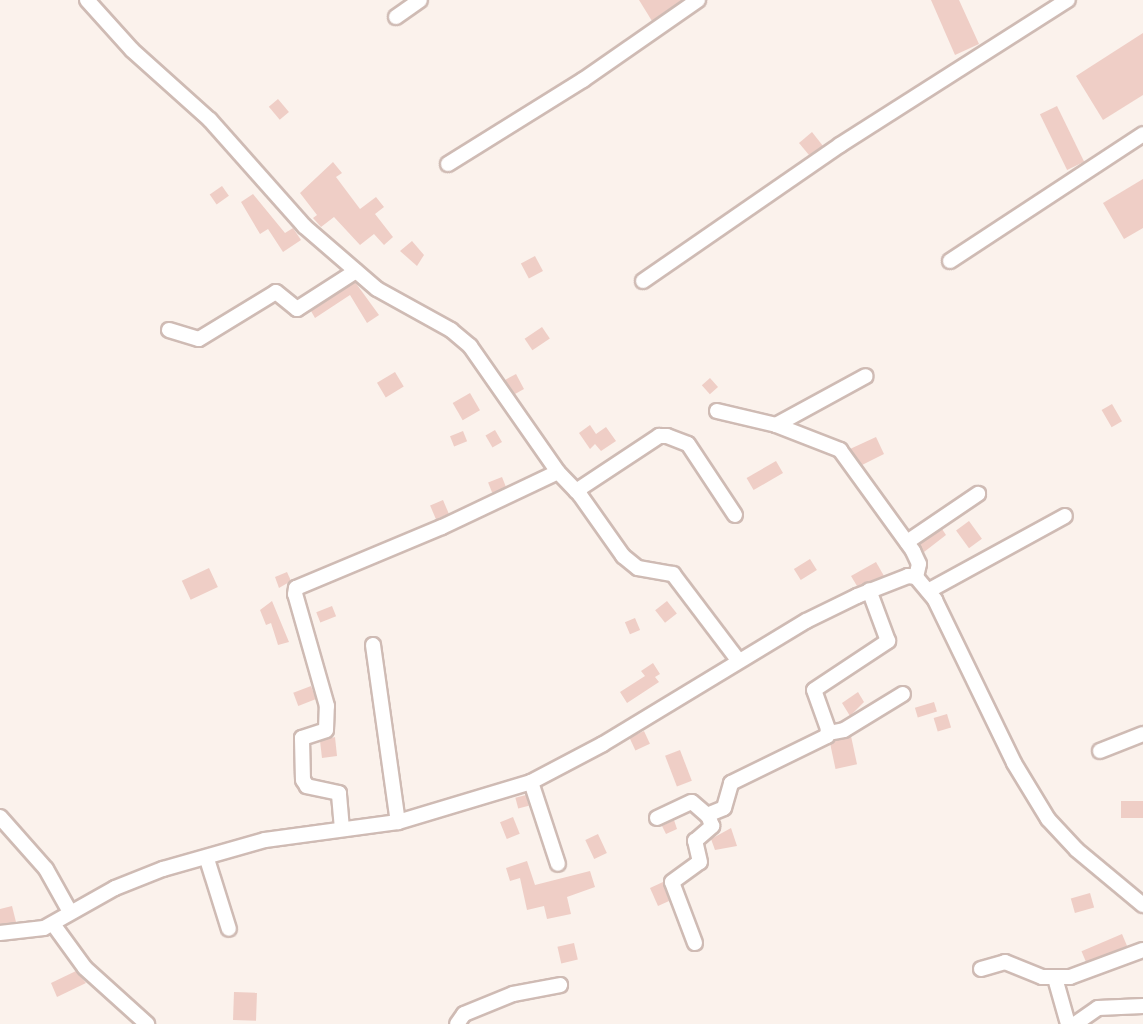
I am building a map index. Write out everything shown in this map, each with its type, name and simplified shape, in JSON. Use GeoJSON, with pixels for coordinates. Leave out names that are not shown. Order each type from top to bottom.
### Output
{"type":"FeatureCollection","features":[{"type":"Feature","properties":{"kind":"street"},"geometry":{"type":"LineString","coordinates":[[87,0],[132,50],[210,120],[304,226],[356,271],[398,303],[465,341],[499,383],[558,472],[576,491],[631,564],[673,574],[738,660]]}},
{"type":"Feature","properties":{"kind":"street"},"geometry":{"type":"LineString","coordinates":[[396,16],[420,0]]}},
{"type":"Feature","properties":{"kind":"street"},"geometry":{"type":"LineString","coordinates":[[448,164],[583,80],[698,0]]}},
{"type":"Feature","properties":{"kind":"street"},"geometry":{"type":"LineString","coordinates":[[643,281],[840,145],[1068,0]]}},
{"type":"Feature","properties":{"kind":"street"},"geometry":{"type":"LineString","coordinates":[[950,261],[1143,134]]}},
{"type":"Feature","properties":{"kind":"street"},"geometry":{"type":"LineString","coordinates":[[169,330],[199,339],[276,292],[297,309],[356,271]]}},
{"type":"Feature","properties":{"kind":"street"},"geometry":{"type":"LineString","coordinates":[[776,425],[866,376]]}},
{"type":"Feature","properties":{"kind":"street"},"geometry":{"type":"LineString","coordinates":[[717,411],[776,425],[840,450],[907,542],[919,564],[916,577]]}},
{"type":"Feature","properties":{"kind":"street"},"geometry":{"type":"LineString","coordinates":[[576,491],[659,436],[667,436],[688,444],[735,515]]}},
{"type":"Feature","properties":{"kind":"street"},"geometry":{"type":"LineString","coordinates":[[342,829],[339,792],[308,786],[303,780],[302,738],[326,730],[327,706],[295,594],[296,588],[442,527],[558,472]]}},
{"type":"Feature","properties":{"kind":"street"},"geometry":{"type":"LineString","coordinates":[[907,542],[978,494]]}},
{"type":"Feature","properties":{"kind":"street"},"geometry":{"type":"LineString","coordinates":[[928,591],[1065,516]]}},
{"type":"Feature","properties":{"kind":"street"},"geometry":{"type":"LineString","coordinates":[[916,577],[928,591],[955,636],[1014,763],[1048,819],[1077,850],[1143,905]]}},
{"type":"Feature","properties":{"kind":"street"},"geometry":{"type":"LineString","coordinates":[[0,933],[53,924],[70,912],[163,869],[207,859],[265,840],[398,822],[531,782],[603,744],[738,660],[869,590],[897,579],[916,577]]}},
{"type":"Feature","properties":{"kind":"street"},"geometry":{"type":"LineString","coordinates":[[828,733],[814,690],[888,641],[869,590]]}},
{"type":"Feature","properties":{"kind":"street"},"geometry":{"type":"LineString","coordinates":[[373,645],[398,822]]}},
{"type":"Feature","properties":{"kind":"street"},"geometry":{"type":"LineString","coordinates":[[708,815],[725,806],[731,783],[828,733],[844,730],[903,694]]}},
{"type":"Feature","properties":{"kind":"street"},"geometry":{"type":"LineString","coordinates":[[1100,751],[1143,734]]}},
{"type":"Feature","properties":{"kind":"street"},"geometry":{"type":"LineString","coordinates":[[531,782],[558,864]]}},
{"type":"Feature","properties":{"kind":"street"},"geometry":{"type":"LineString","coordinates":[[657,818],[692,802],[708,815],[712,826],[695,841],[700,862],[672,882],[694,943]]}},
{"type":"Feature","properties":{"kind":"street"},"geometry":{"type":"LineString","coordinates":[[0,818],[46,869],[70,912]]}},
{"type":"Feature","properties":{"kind":"street"},"geometry":{"type":"LineString","coordinates":[[207,859],[229,929]]}},
{"type":"Feature","properties":{"kind":"street"},"geometry":{"type":"LineString","coordinates":[[53,924],[85,968],[147,1024]]}},
{"type":"Feature","properties":{"kind":"street"},"geometry":{"type":"LineString","coordinates":[[981,969],[1005,962],[1042,977],[1055,978],[1079,975],[1143,950]]}},
{"type":"Feature","properties":{"kind":"street"},"geometry":{"type":"LineString","coordinates":[[1055,978],[1068,1024]]}},
{"type":"Feature","properties":{"kind":"street"},"geometry":{"type":"LineString","coordinates":[[457,1024],[464,1014],[513,994],[560,985]]}},
{"type":"Feature","properties":{"kind":"street"},"geometry":{"type":"LineString","coordinates":[[1075,1024],[1098,1008],[1143,1006]]}},
{"type":"Feature","properties":{"kind":"building"},"geometry":{"type":"Polygon","coordinates":[[[639,0],[682,0],[652,21],[639,0]]]}},
{"type":"Feature","properties":{"kind":"building"},"geometry":{"type":"Polygon","coordinates":[[[931,0],[959,0],[979,44],[955,55],[931,0]]]}},
{"type":"Feature","properties":{"kind":"building"},"geometry":{"type":"Polygon","coordinates":[[[1143,33],[1143,95],[1103,120],[1076,76],[1143,33]]]}},
{"type":"Feature","properties":{"kind":"building"},"geometry":{"type":"Polygon","coordinates":[[[278,99],[289,112],[280,120],[269,107],[278,99]]]}},
{"type":"Feature","properties":{"kind":"building"},"geometry":{"type":"Polygon","coordinates":[[[1057,106],[1084,162],[1067,170],[1040,114],[1057,106]]]}},
{"type":"Feature","properties":{"kind":"building"},"geometry":{"type":"Polygon","coordinates":[[[812,132],[823,146],[809,155],[799,143],[812,132]]]}},
{"type":"Feature","properties":{"kind":"building"},"geometry":{"type":"Polygon","coordinates":[[[333,162],[342,173],[336,177],[360,209],[376,197],[384,207],[375,214],[393,237],[384,245],[374,234],[360,245],[334,217],[321,227],[313,218],[317,215],[300,193],[333,162]]]}},
{"type":"Feature","properties":{"kind":"building"},"geometry":{"type":"Polygon","coordinates":[[[1143,179],[1143,228],[1124,239],[1103,203],[1143,179]]]}},
{"type":"Feature","properties":{"kind":"building"},"geometry":{"type":"Polygon","coordinates":[[[222,186],[229,196],[217,204],[210,195],[222,186]]]}},
{"type":"Feature","properties":{"kind":"building"},"geometry":{"type":"Polygon","coordinates":[[[253,194],[285,233],[293,228],[301,240],[283,252],[268,229],[260,234],[241,202],[253,194]]]}},
{"type":"Feature","properties":{"kind":"building"},"geometry":{"type":"Polygon","coordinates":[[[412,241],[424,255],[417,266],[400,251],[412,241]]]}},
{"type":"Feature","properties":{"kind":"building"},"geometry":{"type":"Polygon","coordinates":[[[535,256],[543,271],[529,279],[521,264],[535,256]]]}},
{"type":"Feature","properties":{"kind":"building"},"geometry":{"type":"Polygon","coordinates":[[[355,282],[379,315],[367,323],[350,295],[315,318],[311,311],[355,282]]]}},
{"type":"Feature","properties":{"kind":"building"},"geometry":{"type":"Polygon","coordinates":[[[542,327],[550,339],[532,350],[525,339],[542,327]]]}},
{"type":"Feature","properties":{"kind":"building"},"geometry":{"type":"Polygon","coordinates":[[[395,372],[404,387],[386,397],[377,383],[395,372]]]}},
{"type":"Feature","properties":{"kind":"building"},"geometry":{"type":"Polygon","coordinates":[[[516,374],[524,389],[515,394],[505,380],[516,374]]]}},
{"type":"Feature","properties":{"kind":"building"},"geometry":{"type":"Polygon","coordinates":[[[710,378],[718,387],[710,394],[702,385],[710,378]]]}},
{"type":"Feature","properties":{"kind":"building"},"geometry":{"type":"Polygon","coordinates":[[[470,393],[480,410],[463,420],[453,403],[470,393]]]}},
{"type":"Feature","properties":{"kind":"building"},"geometry":{"type":"Polygon","coordinates":[[[1112,404],[1122,421],[1112,427],[1102,410],[1112,404]]]}},
{"type":"Feature","properties":{"kind":"building"},"geometry":{"type":"Polygon","coordinates":[[[590,425],[596,434],[606,427],[616,441],[601,451],[595,444],[590,449],[579,433],[590,425]]]}},
{"type":"Feature","properties":{"kind":"building"},"geometry":{"type":"Polygon","coordinates":[[[495,430],[502,442],[492,448],[485,436],[495,430]]]}},
{"type":"Feature","properties":{"kind":"building"},"geometry":{"type":"Polygon","coordinates":[[[463,431],[467,441],[454,446],[450,436],[463,431]]]}},
{"type":"Feature","properties":{"kind":"building"},"geometry":{"type":"Polygon","coordinates":[[[876,437],[884,454],[862,465],[850,449],[876,437]]]}},
{"type":"Feature","properties":{"kind":"building"},"geometry":{"type":"Polygon","coordinates":[[[776,461],[783,473],[754,490],[747,478],[776,461]]]}},
{"type":"Feature","properties":{"kind":"building"},"geometry":{"type":"Polygon","coordinates":[[[502,477],[506,487],[492,493],[488,483],[502,477]]]}},
{"type":"Feature","properties":{"kind":"building"},"geometry":{"type":"Polygon","coordinates":[[[443,500],[449,514],[436,519],[430,505],[443,500]]]}},
{"type":"Feature","properties":{"kind":"building"},"geometry":{"type":"Polygon","coordinates":[[[969,521],[982,539],[969,548],[956,530],[969,521]]]}},
{"type":"Feature","properties":{"kind":"building"},"geometry":{"type":"Polygon","coordinates":[[[942,529],[946,535],[924,552],[919,544],[942,529]]]}},
{"type":"Feature","properties":{"kind":"building"},"geometry":{"type":"Polygon","coordinates":[[[810,559],[817,570],[801,580],[794,569],[810,559]]]}},
{"type":"Feature","properties":{"kind":"building"},"geometry":{"type":"Polygon","coordinates":[[[876,562],[884,576],[857,586],[851,576],[876,562]]]}},
{"type":"Feature","properties":{"kind":"building"},"geometry":{"type":"Polygon","coordinates":[[[209,568],[218,587],[191,600],[182,581],[209,568]]]}},
{"type":"Feature","properties":{"kind":"building"},"geometry":{"type":"Polygon","coordinates":[[[287,572],[291,581],[279,588],[275,577],[287,572]]]}},
{"type":"Feature","properties":{"kind":"building"},"geometry":{"type":"Polygon","coordinates":[[[272,601],[289,642],[278,645],[271,623],[266,625],[260,610],[272,601]]]}},
{"type":"Feature","properties":{"kind":"building"},"geometry":{"type":"Polygon","coordinates":[[[667,601],[677,614],[665,623],[655,610],[667,601]]]}},
{"type":"Feature","properties":{"kind":"building"},"geometry":{"type":"Polygon","coordinates":[[[332,606],[336,616],[320,623],[316,612],[332,606]]]}},
{"type":"Feature","properties":{"kind":"building"},"geometry":{"type":"Polygon","coordinates":[[[635,618],[640,630],[630,634],[625,622],[635,618]]]}},
{"type":"Feature","properties":{"kind":"building"},"geometry":{"type":"Polygon","coordinates":[[[653,663],[660,674],[655,677],[659,682],[627,703],[620,692],[645,676],[641,671],[653,663]]]}},
{"type":"Feature","properties":{"kind":"building"},"geometry":{"type":"Polygon","coordinates":[[[311,686],[316,699],[298,706],[293,693],[311,686]]]}},
{"type":"Feature","properties":{"kind":"building"},"geometry":{"type":"Polygon","coordinates":[[[858,692],[864,702],[850,716],[842,703],[858,692]]]}},
{"type":"Feature","properties":{"kind":"building"},"geometry":{"type":"Polygon","coordinates":[[[934,702],[937,712],[918,717],[915,708],[934,702]]]}},
{"type":"Feature","properties":{"kind":"building"},"geometry":{"type":"Polygon","coordinates":[[[947,714],[951,727],[938,731],[934,718],[947,714]]]}},
{"type":"Feature","properties":{"kind":"building"},"geometry":{"type":"Polygon","coordinates":[[[644,731],[650,744],[635,750],[629,738],[644,731]]]}},
{"type":"Feature","properties":{"kind":"building"},"geometry":{"type":"Polygon","coordinates":[[[851,736],[857,764],[836,769],[829,741],[851,736]]]}},
{"type":"Feature","properties":{"kind":"building"},"geometry":{"type":"Polygon","coordinates":[[[335,737],[337,756],[322,758],[320,741],[335,737]]]}},
{"type":"Feature","properties":{"kind":"building"},"geometry":{"type":"Polygon","coordinates":[[[680,750],[692,781],[677,787],[665,756],[680,750]]]}},
{"type":"Feature","properties":{"kind":"building"},"geometry":{"type":"Polygon","coordinates":[[[526,795],[529,806],[518,808],[515,798],[526,795]]]}},
{"type":"Feature","properties":{"kind":"building"},"geometry":{"type":"Polygon","coordinates":[[[1121,801],[1143,801],[1143,818],[1121,818],[1121,801]]]}},
{"type":"Feature","properties":{"kind":"building"},"geometry":{"type":"Polygon","coordinates":[[[513,817],[520,834],[507,839],[500,822],[513,817]]]}},
{"type":"Feature","properties":{"kind":"building"},"geometry":{"type":"Polygon","coordinates":[[[674,820],[677,829],[666,834],[662,826],[674,820]]]}},
{"type":"Feature","properties":{"kind":"building"},"geometry":{"type":"Polygon","coordinates":[[[731,828],[737,846],[715,850],[711,839],[731,828]]]}},
{"type":"Feature","properties":{"kind":"building"},"geometry":{"type":"Polygon","coordinates":[[[598,834],[607,853],[594,859],[585,840],[598,834]]]}},
{"type":"Feature","properties":{"kind":"building"},"geometry":{"type":"Polygon","coordinates":[[[527,861],[535,885],[590,871],[595,887],[567,897],[571,914],[547,919],[544,906],[527,910],[520,878],[510,881],[506,868],[527,861]]]}},
{"type":"Feature","properties":{"kind":"building"},"geometry":{"type":"Polygon","coordinates":[[[663,882],[669,901],[658,906],[650,888],[663,882]]]}},
{"type":"Feature","properties":{"kind":"building"},"geometry":{"type":"Polygon","coordinates":[[[1090,893],[1094,907],[1075,913],[1071,899],[1090,893]]]}},
{"type":"Feature","properties":{"kind":"building"},"geometry":{"type":"Polygon","coordinates":[[[12,906],[16,922],[0,924],[0,909],[12,906]]]}},
{"type":"Feature","properties":{"kind":"building"},"geometry":{"type":"Polygon","coordinates":[[[1122,934],[1127,946],[1087,963],[1081,951],[1122,934]]]}},
{"type":"Feature","properties":{"kind":"building"},"geometry":{"type":"Polygon","coordinates":[[[574,943],[578,960],[561,963],[557,947],[574,943]]]}},
{"type":"Feature","properties":{"kind":"building"},"geometry":{"type":"Polygon","coordinates":[[[76,971],[86,983],[57,997],[51,983],[76,971]]]}},
{"type":"Feature","properties":{"kind":"building"},"geometry":{"type":"Polygon","coordinates":[[[234,992],[257,993],[256,1021],[233,1020],[234,992]]]}}]}
